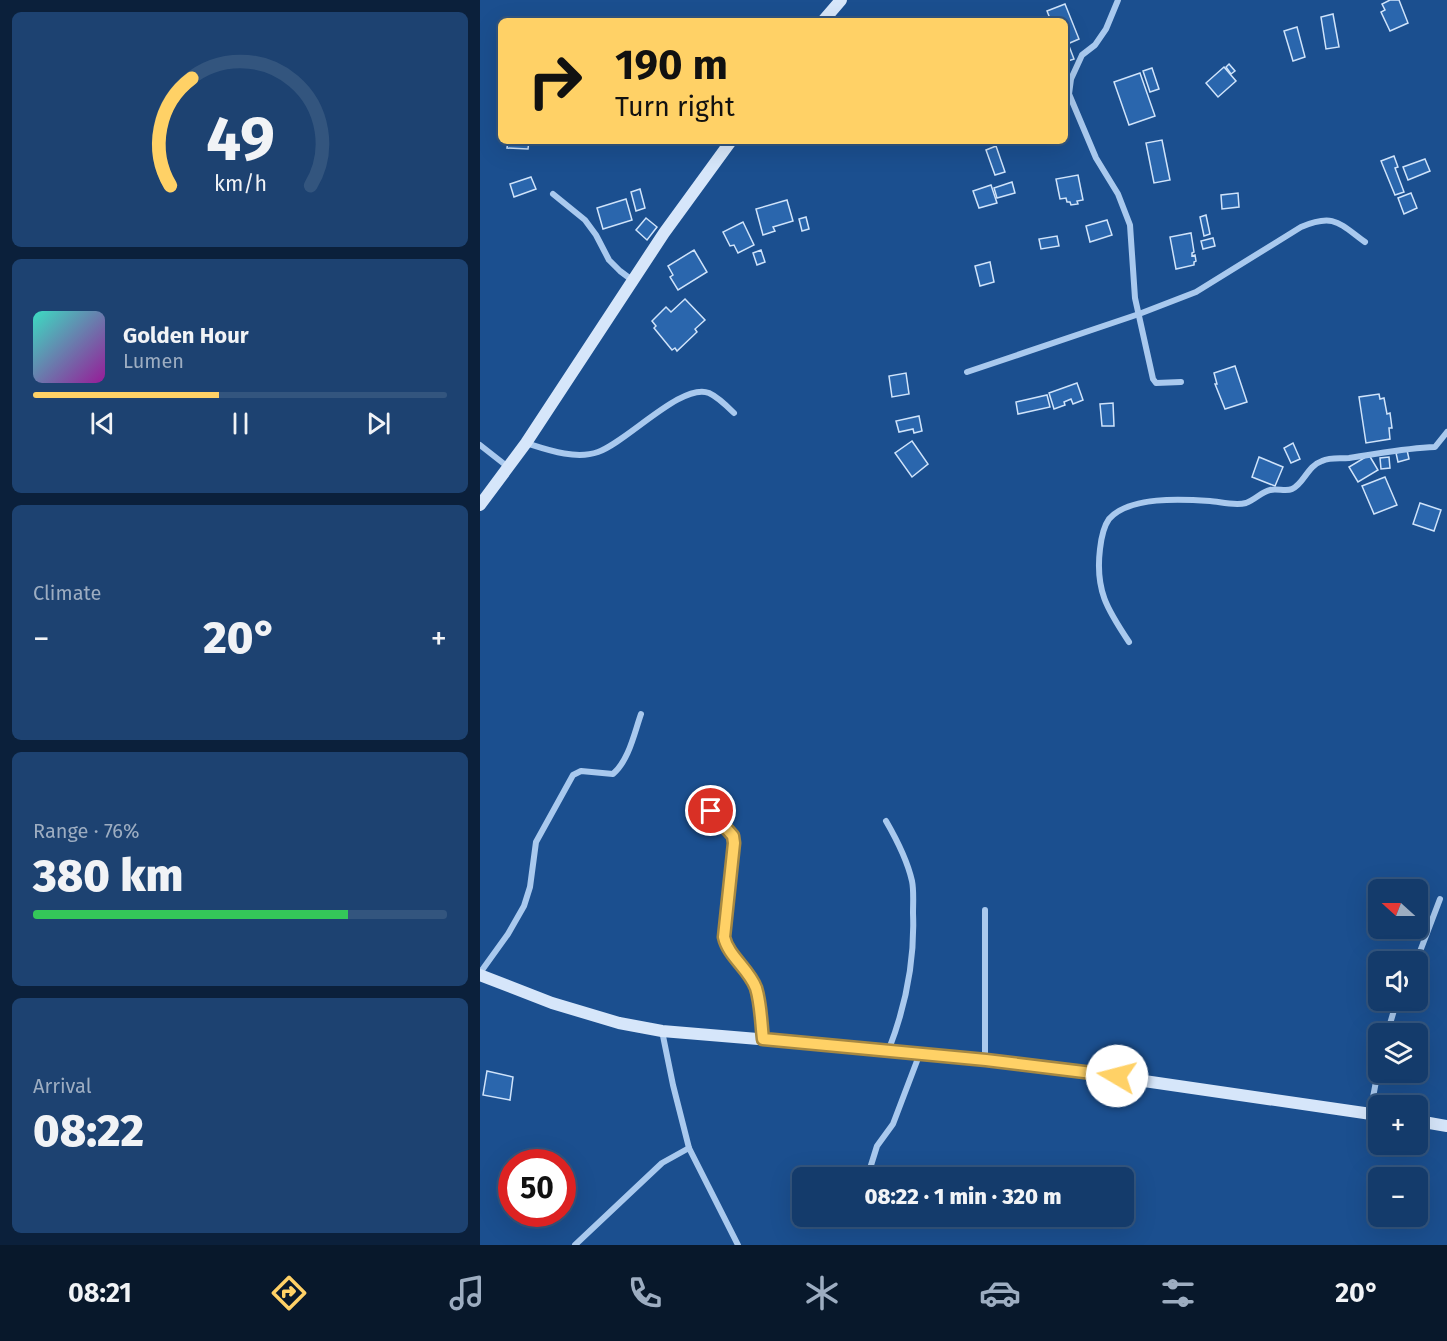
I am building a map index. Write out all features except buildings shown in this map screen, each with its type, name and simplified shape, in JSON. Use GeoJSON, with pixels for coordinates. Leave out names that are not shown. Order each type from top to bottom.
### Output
{"type":"FeatureCollection","features":[{"type":"Feature","properties":{"kind":"main road"},"geometry":{"type":"LineString","coordinates":[[826,18],[841,0]]}},
{"type":"Feature","properties":{"kind":"main road"},"geometry":{"type":"LineString","coordinates":[[480,505],[526,443],[632,280],[729,144]]}},
{"type":"Feature","properties":{"kind":"main road"},"geometry":{"type":"LineString","coordinates":[[480,974],[552,1003],[619,1023],[662,1031],[986,1060],[1158,1082],[1368,1113]]}},
{"type":"Feature","properties":{"kind":"main road"},"geometry":{"type":"LineString","coordinates":[[1428,1123],[1447,1126]]}},
{"type":"Feature","properties":{"kind":"street"},"geometry":{"type":"LineString","coordinates":[[1118,0],[1106,29],[1095,45],[1082,55],[1071,80],[1069,94],[1096,158],[1118,194],[1130,225],[1135,298],[1153,379],[1160,384],[1181,382]]}},
{"type":"Feature","properties":{"kind":"street"},"geometry":{"type":"LineString","coordinates":[[554,194],[585,220],[609,260],[632,280]]}},
{"type":"Feature","properties":{"kind":"street"},"geometry":{"type":"LineString","coordinates":[[967,372],[1139,314],[1196,292],[1301,227],[1315,221],[1332,220],[1365,242]]}},
{"type":"Feature","properties":{"kind":"street"},"geometry":{"type":"LineString","coordinates":[[526,443],[551,451],[578,455],[597,453],[614,444],[688,393],[701,391],[711,393],[734,413]]}},
{"type":"Feature","properties":{"kind":"street"},"geometry":{"type":"LineString","coordinates":[[1129,642],[1112,616],[1101,591],[1098,564],[1101,541],[1108,520],[1123,508],[1150,501],[1190,500],[1237,504],[1248,502],[1272,489],[1291,490],[1307,472],[1321,461],[1346,459],[1405,448],[1434,447],[1447,432]]}},
{"type":"Feature","properties":{"kind":"street"},"geometry":{"type":"LineString","coordinates":[[480,445],[509,467]]}},
{"type":"Feature","properties":{"kind":"street"},"geometry":{"type":"LineString","coordinates":[[480,974],[524,906],[530,887],[536,842],[573,775],[581,771],[613,774],[618,770],[626,756],[641,714]]}},
{"type":"Feature","properties":{"kind":"street"},"geometry":{"type":"LineString","coordinates":[[700,800],[723,822],[733,836],[733,860],[724,937],[725,943],[756,988],[763,1039]]}},
{"type":"Feature","properties":{"kind":"street"},"geometry":{"type":"LineString","coordinates":[[886,821],[906,861],[913,884],[914,940],[901,1017],[889,1050]]}},
{"type":"Feature","properties":{"kind":"street"},"geometry":{"type":"LineString","coordinates":[[1420,951],[1440,899]]}},
{"type":"Feature","properties":{"kind":"street"},"geometry":{"type":"LineString","coordinates":[[985,910],[986,1060]]}},
{"type":"Feature","properties":{"kind":"street"},"geometry":{"type":"LineString","coordinates":[[662,1031],[689,1148],[738,1245]]}},
{"type":"Feature","properties":{"kind":"street"},"geometry":{"type":"LineString","coordinates":[[870,1167],[877,1146],[893,1124],[920,1053]]}},
{"type":"Feature","properties":{"kind":"street"},"geometry":{"type":"LineString","coordinates":[[575,1245],[662,1163],[689,1148]]}},
{"type":"Feature","properties":{"kind":"route"},"geometry":{"type":"LineString","coordinates":[[711,811],[733,836],[733,860],[724,937],[725,943],[756,988],[763,1039],[986,1060],[1117,1076]]}}]}
